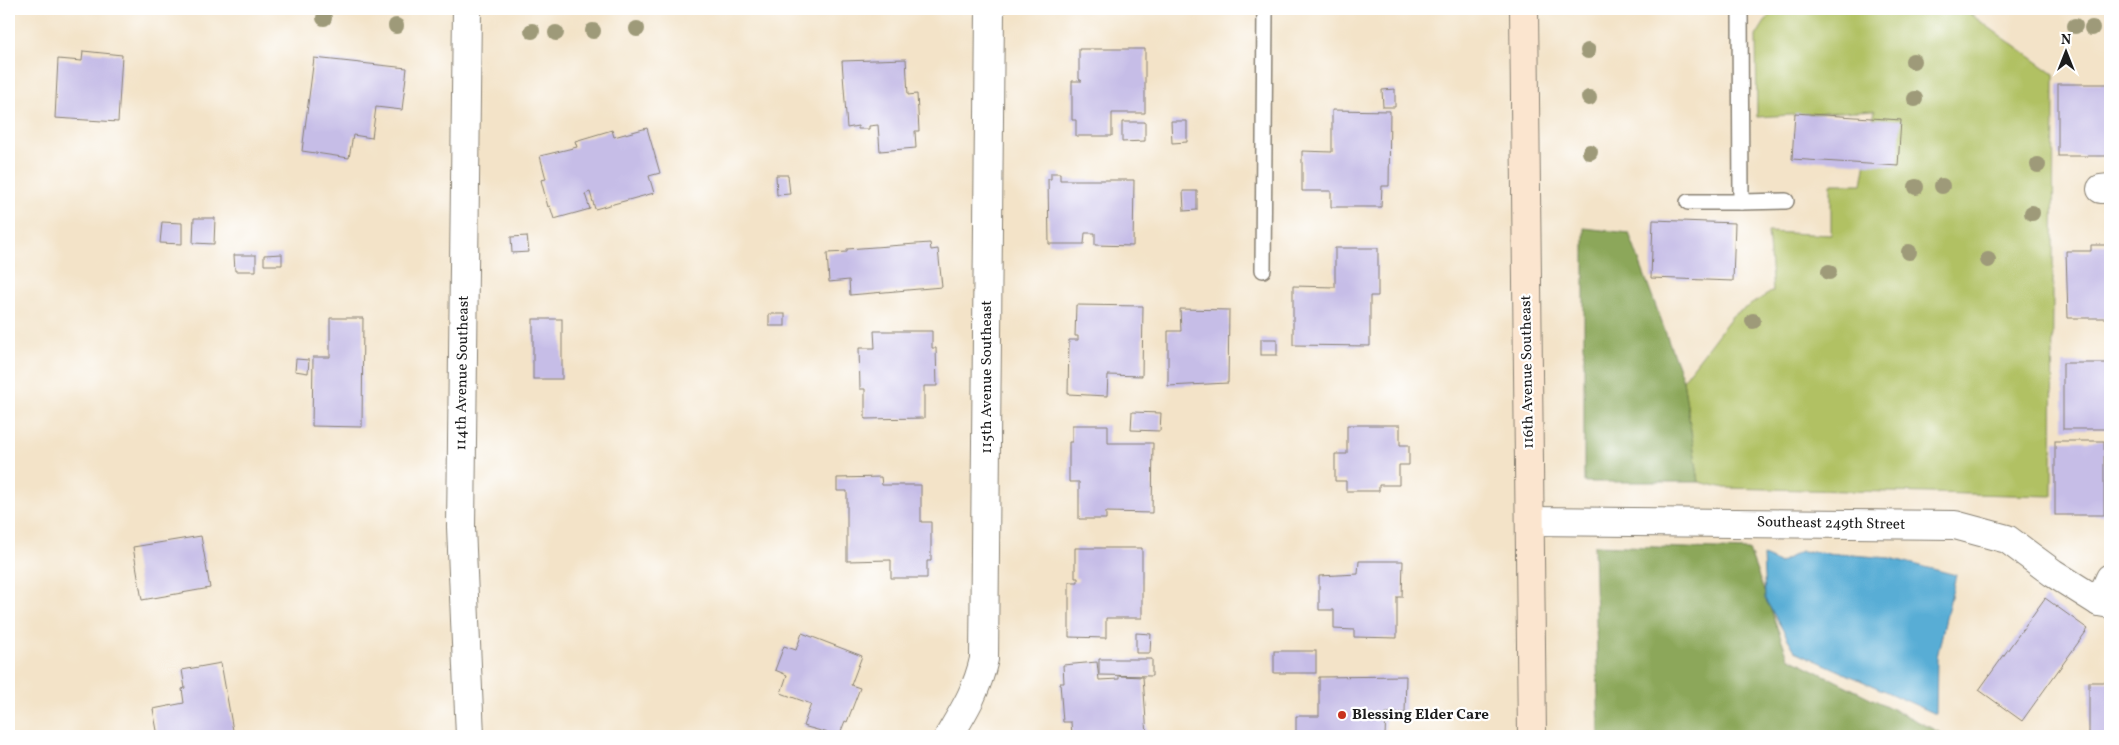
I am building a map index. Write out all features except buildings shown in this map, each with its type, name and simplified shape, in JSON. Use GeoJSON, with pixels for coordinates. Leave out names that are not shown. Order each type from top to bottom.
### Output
{"type":"FeatureCollection","features":[{"type":"Feature","properties":{"kind":"main road","name":"116th Avenue Southeast"},"geometry":{"type":"LineString","coordinates":[[1524,9],[1532,736]]}},
{"type":"Feature","properties":{"kind":"street","name":"114th Avenue Southeast"},"geometry":{"type":"LineString","coordinates":[[467,9],[461,527],[470,736]]}},
{"type":"Feature","properties":{"kind":"street","name":"115th Avenue Southeast"},"geometry":{"type":"LineString","coordinates":[[949,736],[979,682],[984,659],[990,9]]}},
{"type":"Feature","properties":{"kind":"street","name":"Southeast 249th Street"},"geometry":{"type":"LineString","coordinates":[[1530,521],[1955,525],[2007,539],[2053,573],[2105,603]]}},
{"type":"Feature","properties":{"kind":"street"},"geometry":{"type":"LineString","coordinates":[[2105,603],[2110,578]]}},
{"type":"Feature","properties":{"kind":"lane"},"geometry":{"type":"LineString","coordinates":[[1263,270],[1265,9]]}},
{"type":"Feature","properties":{"kind":"lane"},"geometry":{"type":"LineString","coordinates":[[1740,9],[1741,202]]}},
{"type":"Feature","properties":{"kind":"lane"},"geometry":{"type":"LineString","coordinates":[[1688,202],[1786,201]]}},
{"type":"Feature","properties":{"kind":"green space"},"geometry":{"type":"Polygon","coordinates":[[[1773,9],[1966,11],[2054,74],[2052,496],[1725,488],[1699,482],[1683,380],[1732,316],[1773,291],[1768,232],[1831,235],[1831,184],[1862,184],[1875,110],[1757,117],[1756,36],[1773,9]]]}},
{"type":"Feature","properties":{"kind":"green space"},"geometry":{"type":"Polygon","coordinates":[[[1584,228],[1629,233],[1683,380],[1699,482],[1584,482],[1584,228]]]}},
{"type":"Feature","properties":{"kind":"green space"},"geometry":{"type":"Polygon","coordinates":[[[1594,545],[1749,550],[1788,657],[1941,733],[1940,736],[1599,736],[1594,545]]]}},
{"type":"Feature","properties":{"kind":"water"},"geometry":{"type":"Polygon","coordinates":[[[1801,551],[1890,558],[1956,575],[1937,657],[1936,714],[1795,651],[1765,599],[1763,556],[1779,563],[1801,551]]]}},
{"type":"Feature","properties":{"kind":"place","name":"Blessing Elder Care"},"geometry":{"type":"Point","coordinates":[1342,715]}}]}
